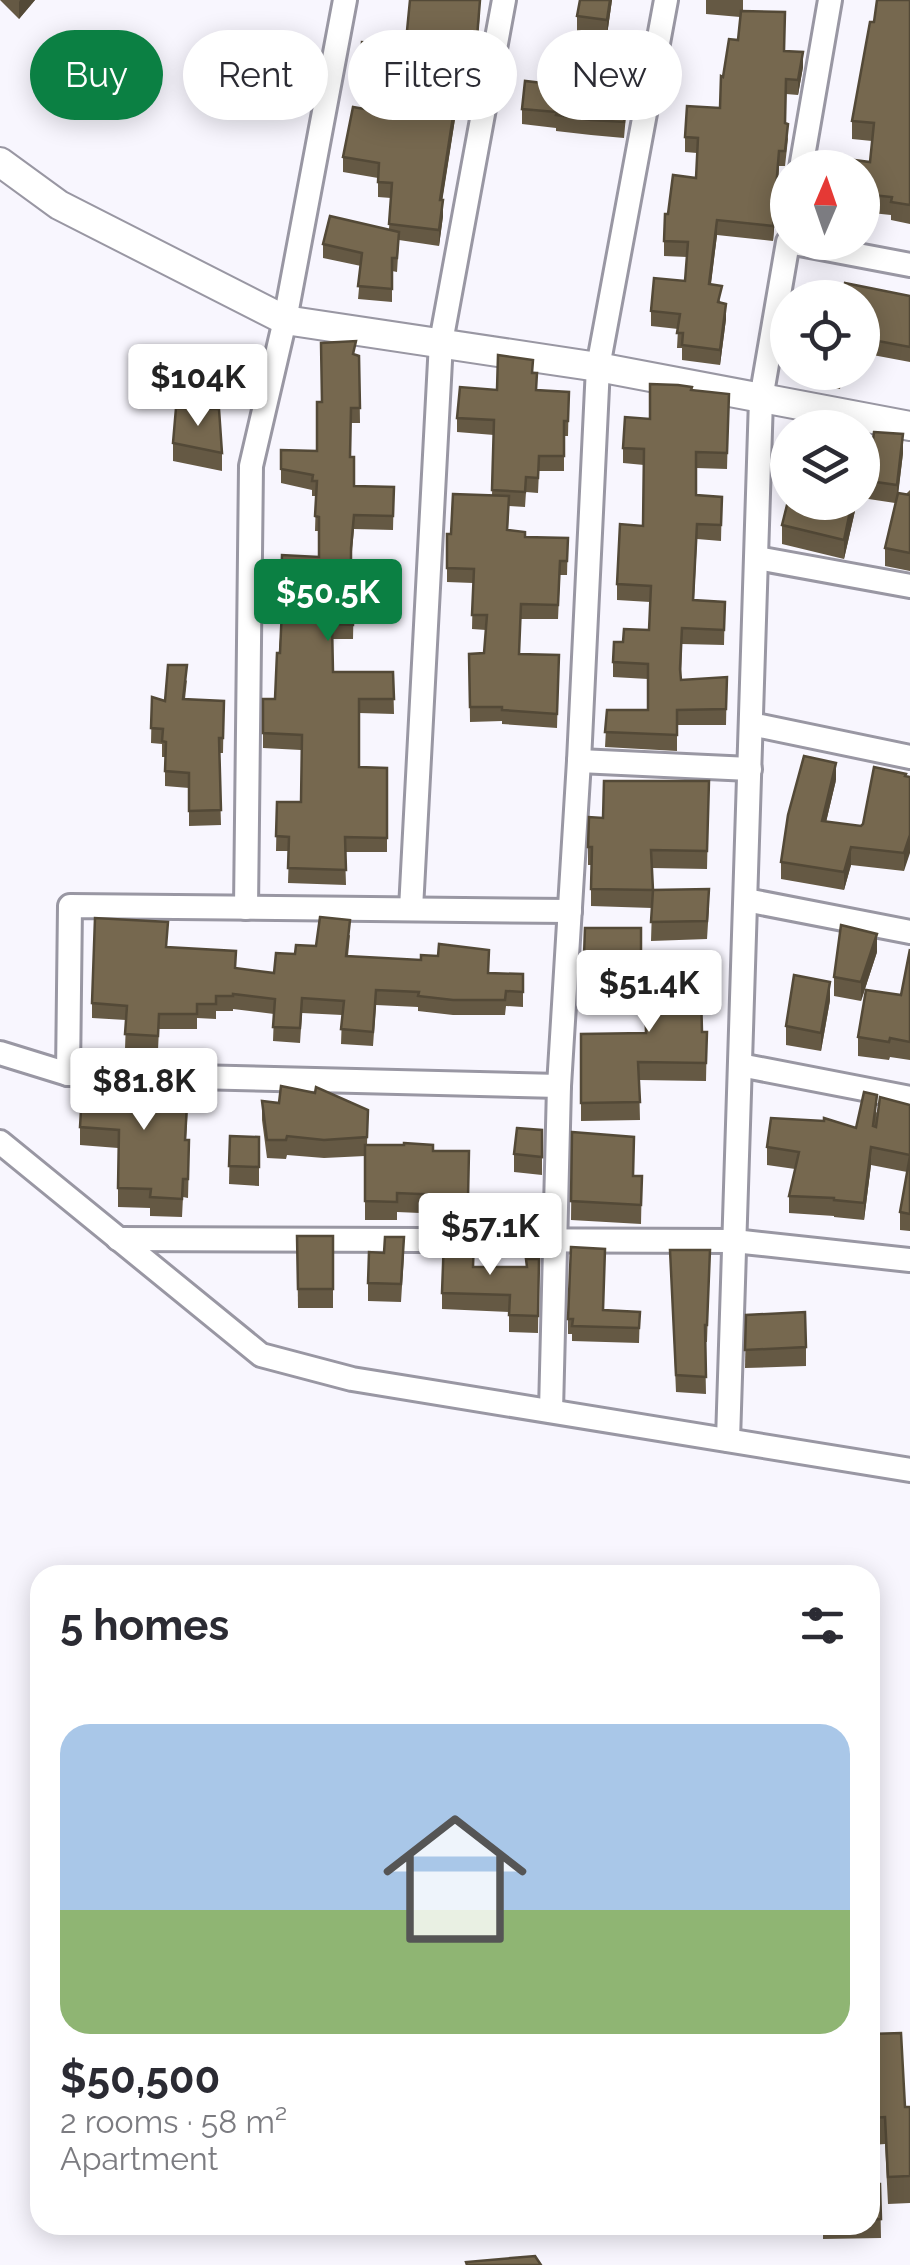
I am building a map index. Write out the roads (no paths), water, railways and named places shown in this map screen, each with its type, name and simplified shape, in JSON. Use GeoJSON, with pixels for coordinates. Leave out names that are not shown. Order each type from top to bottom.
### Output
{"type":"FeatureCollection","features":[{"type":"Feature","properties":{"kind":"street"},"geometry":{"type":"LineString","coordinates":[[246,908],[250,466],[285,320],[345,0]]}},
{"type":"Feature","properties":{"kind":"street"},"geometry":{"type":"LineString","coordinates":[[412,909],[440,342],[504,0]]}},
{"type":"Feature","properties":{"kind":"street"},"geometry":{"type":"LineString","coordinates":[[551,1411],[559,1086],[598,366],[666,0]]}},
{"type":"Feature","properties":{"kind":"street"},"geometry":{"type":"LineString","coordinates":[[804,150],[830,0]]}},
{"type":"Feature","properties":{"kind":"street"},"geometry":{"type":"LineString","coordinates":[[0,162],[58,205],[285,320],[598,366],[910,426]]}},
{"type":"Feature","properties":{"kind":"street"},"geometry":{"type":"LineString","coordinates":[[880,259],[910,265]]}},
{"type":"Feature","properties":{"kind":"street"},"geometry":{"type":"LineString","coordinates":[[728,1440],[762,399],[786,260]]}},
{"type":"Feature","properties":{"kind":"street"},"geometry":{"type":"LineString","coordinates":[[757,558],[910,586]]}},
{"type":"Feature","properties":{"kind":"street"},"geometry":{"type":"LineString","coordinates":[[751,724],[910,757]]}},
{"type":"Feature","properties":{"kind":"street"},"geometry":{"type":"LineString","coordinates":[[579,761],[750,769]]}},
{"type":"Feature","properties":{"kind":"street"},"geometry":{"type":"LineString","coordinates":[[746,900],[910,932]]}},
{"type":"Feature","properties":{"kind":"street"},"geometry":{"type":"LineString","coordinates":[[68,1074],[70,906],[570,911]]}},
{"type":"Feature","properties":{"kind":"street"},"geometry":{"type":"LineString","coordinates":[[0,1052],[68,1074],[559,1086]]}},
{"type":"Feature","properties":{"kind":"street"},"geometry":{"type":"LineString","coordinates":[[740,1065],[910,1098]]}},
{"type":"Feature","properties":{"kind":"street"},"geometry":{"type":"LineString","coordinates":[[0,1142],[261,1355],[352,1379],[910,1470]]}},
{"type":"Feature","properties":{"kind":"street"},"geometry":{"type":"LineString","coordinates":[[118,1239],[734,1241],[910,1260]]}}]}
